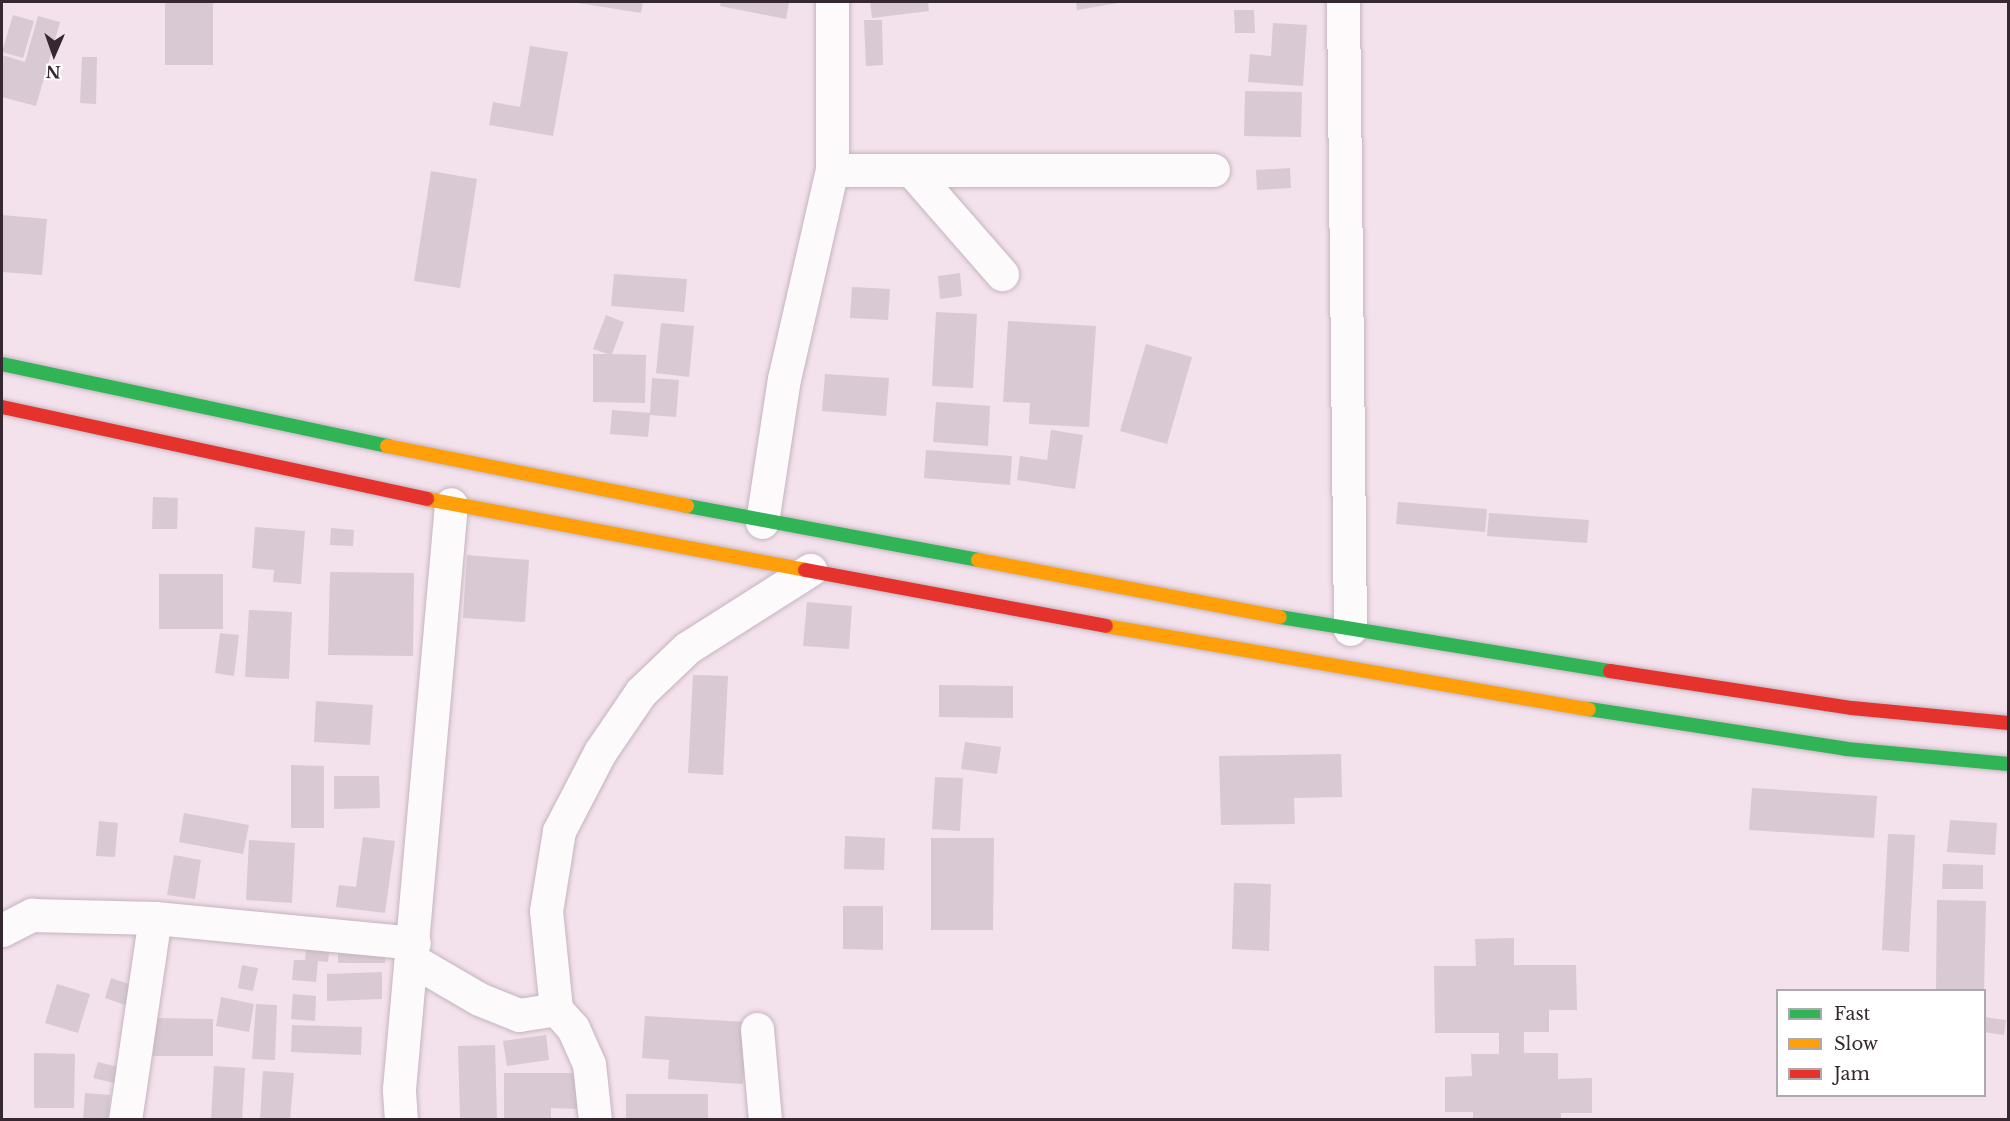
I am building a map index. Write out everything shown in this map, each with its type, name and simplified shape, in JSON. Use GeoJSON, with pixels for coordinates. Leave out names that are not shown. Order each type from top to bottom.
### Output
{"type":"FeatureCollection","features":[{"type":"Feature","properties":{"kind":"main road"},"geometry":{"type":"LineString","coordinates":[[2,364],[762,522],[1350,629],[1852,708],[2008,723]]}},
{"type":"Feature","properties":{"kind":"main road"},"geometry":{"type":"LineString","coordinates":[[2,407],[452,504],[1382,677],[1823,745],[2008,764]]}},
{"type":"Feature","properties":{"kind":"main road"},"geometry":{"type":"LineString","coordinates":[[1158,635],[1188,599]]}},
{"type":"Feature","properties":{"kind":"street"},"geometry":{"type":"LineString","coordinates":[[762,522],[784,379],[832,170],[832,2]]}},
{"type":"Feature","properties":{"kind":"street"},"geometry":{"type":"LineString","coordinates":[[1343,2],[1350,629]]}},
{"type":"Feature","properties":{"kind":"street"},"geometry":{"type":"LineString","coordinates":[[832,170],[1213,170]]}},
{"type":"Feature","properties":{"kind":"street"},"geometry":{"type":"LineString","coordinates":[[912,171],[1002,274]]}},
{"type":"Feature","properties":{"kind":"street"},"geometry":{"type":"LineString","coordinates":[[401,1119],[399,1089],[414,952],[452,504]]}},
{"type":"Feature","properties":{"kind":"street"},"geometry":{"type":"LineString","coordinates":[[595,1119],[589,1064],[573,1028],[556,1009],[546,911],[559,831],[600,752],[641,692],[687,648],[810,570]]}},
{"type":"Feature","properties":{"kind":"street"},"geometry":{"type":"LineString","coordinates":[[2,930],[32,915],[155,918],[414,952],[478,999],[519,1014],[556,1009]]}},
{"type":"Feature","properties":{"kind":"street"},"geometry":{"type":"LineString","coordinates":[[125,1119],[155,918]]}},
{"type":"Feature","properties":{"kind":"street"},"geometry":{"type":"LineString","coordinates":[[757,1029],[765,1119]]}},
{"type":"Feature","properties":{"kind":"building"},"geometry":{"type":"Polygon","coordinates":[[[165,2],[213,2],[213,65],[165,65],[165,2]]]}},
{"type":"Feature","properties":{"kind":"building"},"geometry":{"type":"Polygon","coordinates":[[[572,2],[643,2],[641,13],[572,2]]]}},
{"type":"Feature","properties":{"kind":"building"},"geometry":{"type":"Polygon","coordinates":[[[721,2],[789,2],[786,19],[720,6],[721,2]]]}},
{"type":"Feature","properties":{"kind":"building"},"geometry":{"type":"Polygon","coordinates":[[[870,2],[928,2],[929,11],[872,18],[870,2]]]}},
{"type":"Feature","properties":{"kind":"building"},"geometry":{"type":"Polygon","coordinates":[[[1076,2],[1118,2],[1118,3],[1077,10],[1076,2]]]}},
{"type":"Feature","properties":{"kind":"building"},"geometry":{"type":"Polygon","coordinates":[[[1234,10],[1254,10],[1255,33],[1235,33],[1234,10]]]}},
{"type":"Feature","properties":{"kind":"building"},"geometry":{"type":"Polygon","coordinates":[[[13,15],[34,21],[23,58],[2,52],[13,15]]]}},
{"type":"Feature","properties":{"kind":"building"},"geometry":{"type":"Polygon","coordinates":[[[38,16],[60,22],[36,106],[2,97],[2,55],[25,62],[38,16]]]}},
{"type":"Feature","properties":{"kind":"building"},"geometry":{"type":"Polygon","coordinates":[[[864,20],[882,20],[883,65],[866,66],[864,20]]]}},
{"type":"Feature","properties":{"kind":"building"},"geometry":{"type":"Polygon","coordinates":[[[1273,23],[1307,25],[1303,86],[1248,82],[1250,54],[1271,56],[1273,23]]]}},
{"type":"Feature","properties":{"kind":"building"},"geometry":{"type":"Polygon","coordinates":[[[530,46],[568,52],[553,136],[489,125],[493,102],[520,107],[530,46]]]}},
{"type":"Feature","properties":{"kind":"building"},"geometry":{"type":"Polygon","coordinates":[[[82,57],[97,57],[96,104],[80,103],[82,57]]]}},
{"type":"Feature","properties":{"kind":"building"},"geometry":{"type":"Polygon","coordinates":[[[1245,91],[1302,92],[1301,137],[1244,136],[1245,91]]]}},
{"type":"Feature","properties":{"kind":"building"},"geometry":{"type":"Polygon","coordinates":[[[1290,168],[1291,188],[1257,190],[1256,170],[1290,168]]]}},
{"type":"Feature","properties":{"kind":"building"},"geometry":{"type":"Polygon","coordinates":[[[431,171],[477,179],[460,288],[414,281],[431,171]]]}},
{"type":"Feature","properties":{"kind":"building"},"geometry":{"type":"Polygon","coordinates":[[[2,215],[47,219],[42,275],[2,272],[2,215]]]}},
{"type":"Feature","properties":{"kind":"building"},"geometry":{"type":"Polygon","coordinates":[[[960,273],[962,296],[940,299],[938,276],[960,273]]]}},
{"type":"Feature","properties":{"kind":"building"},"geometry":{"type":"Polygon","coordinates":[[[614,274],[687,279],[684,312],[611,306],[614,274]]]}},
{"type":"Feature","properties":{"kind":"building"},"geometry":{"type":"Polygon","coordinates":[[[852,287],[890,289],[888,320],[850,318],[852,287]]]}},
{"type":"Feature","properties":{"kind":"building"},"geometry":{"type":"Polygon","coordinates":[[[936,312],[977,314],[973,388],[932,386],[936,312]]]}},
{"type":"Feature","properties":{"kind":"building"},"geometry":{"type":"Polygon","coordinates":[[[606,315],[624,322],[612,354],[646,355],[645,403],[593,402],[593,354],[608,354],[593,349],[606,315]]]}},
{"type":"Feature","properties":{"kind":"building"},"geometry":{"type":"Polygon","coordinates":[[[1008,321],[1096,326],[1089,427],[1029,424],[1030,403],[1003,402],[1008,321]]]}},
{"type":"Feature","properties":{"kind":"building"},"geometry":{"type":"Polygon","coordinates":[[[661,323],[694,326],[689,377],[656,373],[661,323]]]}},
{"type":"Feature","properties":{"kind":"building"},"geometry":{"type":"Polygon","coordinates":[[[1146,344],[1192,357],[1167,444],[1120,431],[1146,344]]]}},
{"type":"Feature","properties":{"kind":"building"},"geometry":{"type":"Polygon","coordinates":[[[825,374],[889,378],[886,416],[822,411],[825,374]]]}},
{"type":"Feature","properties":{"kind":"building"},"geometry":{"type":"Polygon","coordinates":[[[652,378],[679,380],[676,417],[650,415],[648,437],[610,434],[612,410],[650,413],[652,378]]]}},
{"type":"Feature","properties":{"kind":"building"},"geometry":{"type":"Polygon","coordinates":[[[936,402],[990,406],[988,446],[933,442],[936,402]]]}},
{"type":"Feature","properties":{"kind":"building"},"geometry":{"type":"Polygon","coordinates":[[[1051,430],[1083,435],[1075,489],[1017,480],[1020,456],[1047,460],[1051,430]]]}},
{"type":"Feature","properties":{"kind":"building"},"geometry":{"type":"Polygon","coordinates":[[[926,450],[1012,456],[1010,485],[924,478],[926,450]]]}},
{"type":"Feature","properties":{"kind":"building"},"geometry":{"type":"Polygon","coordinates":[[[153,497],[178,498],[177,529],[152,529],[153,497]]]}},
{"type":"Feature","properties":{"kind":"building"},"geometry":{"type":"Polygon","coordinates":[[[1398,502],[1487,509],[1485,532],[1396,524],[1398,502]]]}},
{"type":"Feature","properties":{"kind":"building"},"geometry":{"type":"Polygon","coordinates":[[[1489,513],[1589,520],[1587,543],[1487,536],[1489,513]]]}},
{"type":"Feature","properties":{"kind":"building"},"geometry":{"type":"Polygon","coordinates":[[[255,527],[305,531],[301,584],[273,582],[274,570],[252,568],[255,527]]]}},
{"type":"Feature","properties":{"kind":"building"},"geometry":{"type":"Polygon","coordinates":[[[331,528],[354,530],[353,546],[330,545],[331,528]]]}},
{"type":"Feature","properties":{"kind":"building"},"geometry":{"type":"Polygon","coordinates":[[[467,555],[529,560],[525,622],[463,618],[467,555]]]}},
{"type":"Feature","properties":{"kind":"building"},"geometry":{"type":"Polygon","coordinates":[[[330,572],[414,573],[413,656],[328,655],[330,572]]]}},
{"type":"Feature","properties":{"kind":"building"},"geometry":{"type":"Polygon","coordinates":[[[159,574],[223,574],[223,629],[159,629],[159,574]]]}},
{"type":"Feature","properties":{"kind":"building"},"geometry":{"type":"Polygon","coordinates":[[[807,602],[852,606],[849,649],[803,646],[807,602]]]}},
{"type":"Feature","properties":{"kind":"building"},"geometry":{"type":"Polygon","coordinates":[[[249,610],[292,612],[289,679],[245,677],[249,610]]]}},
{"type":"Feature","properties":{"kind":"building"},"geometry":{"type":"Polygon","coordinates":[[[220,633],[239,635],[234,676],[215,673],[220,633]]]}},
{"type":"Feature","properties":{"kind":"building"},"geometry":{"type":"Polygon","coordinates":[[[693,675],[728,676],[723,775],[688,773],[693,675]]]}},
{"type":"Feature","properties":{"kind":"building"},"geometry":{"type":"Polygon","coordinates":[[[939,685],[1013,686],[1013,718],[939,717],[939,685]]]}},
{"type":"Feature","properties":{"kind":"building"},"geometry":{"type":"Polygon","coordinates":[[[316,701],[373,705],[370,745],[314,742],[316,701]]]}},
{"type":"Feature","properties":{"kind":"building"},"geometry":{"type":"Polygon","coordinates":[[[965,742],[1001,747],[997,774],[961,769],[965,742]]]}},
{"type":"Feature","properties":{"kind":"building"},"geometry":{"type":"Polygon","coordinates":[[[1341,754],[1342,797],[1294,798],[1295,824],[1221,825],[1219,756],[1341,754]]]}},
{"type":"Feature","properties":{"kind":"building"},"geometry":{"type":"Polygon","coordinates":[[[291,765],[324,766],[324,828],[291,828],[291,765]]]}},
{"type":"Feature","properties":{"kind":"building"},"geometry":{"type":"Polygon","coordinates":[[[334,776],[379,776],[380,808],[334,809],[334,776]]]}},
{"type":"Feature","properties":{"kind":"building"},"geometry":{"type":"Polygon","coordinates":[[[935,777],[963,778],[960,831],[932,829],[935,777]]]}},
{"type":"Feature","properties":{"kind":"building"},"geometry":{"type":"Polygon","coordinates":[[[1752,788],[1877,796],[1874,838],[1749,830],[1752,788]]]}},
{"type":"Feature","properties":{"kind":"building"},"geometry":{"type":"Polygon","coordinates":[[[184,813],[249,825],[243,854],[179,842],[184,813]]]}},
{"type":"Feature","properties":{"kind":"building"},"geometry":{"type":"Polygon","coordinates":[[[1950,820],[1997,823],[1995,855],[1947,852],[1950,820]]]}},
{"type":"Feature","properties":{"kind":"building"},"geometry":{"type":"Polygon","coordinates":[[[99,821],[118,823],[115,857],[96,856],[99,821]]]}},
{"type":"Feature","properties":{"kind":"building"},"geometry":{"type":"Polygon","coordinates":[[[1888,834],[1915,835],[1909,952],[1882,950],[1888,834]]]}},
{"type":"Feature","properties":{"kind":"building"},"geometry":{"type":"Polygon","coordinates":[[[845,836],[885,838],[884,870],[844,869],[845,836]]]}},
{"type":"Feature","properties":{"kind":"building"},"geometry":{"type":"Polygon","coordinates":[[[363,837],[395,841],[385,913],[336,907],[339,885],[356,887],[363,837]]]}},
{"type":"Feature","properties":{"kind":"building"},"geometry":{"type":"Polygon","coordinates":[[[931,838],[994,838],[993,930],[931,930],[931,838]]]}},
{"type":"Feature","properties":{"kind":"building"},"geometry":{"type":"Polygon","coordinates":[[[249,840],[295,843],[292,903],[246,900],[249,840]]]}},
{"type":"Feature","properties":{"kind":"building"},"geometry":{"type":"Polygon","coordinates":[[[174,855],[201,860],[195,899],[167,895],[174,855]]]}},
{"type":"Feature","properties":{"kind":"building"},"geometry":{"type":"Polygon","coordinates":[[[1943,864],[1983,865],[1983,889],[1942,889],[1943,864]]]}},
{"type":"Feature","properties":{"kind":"building"},"geometry":{"type":"Polygon","coordinates":[[[1234,883],[1271,884],[1269,951],[1232,949],[1234,883]]]}},
{"type":"Feature","properties":{"kind":"building"},"geometry":{"type":"Polygon","coordinates":[[[1937,900],[1986,901],[1984,989],[1936,989],[1937,900]]]}},
{"type":"Feature","properties":{"kind":"building"},"geometry":{"type":"Polygon","coordinates":[[[843,906],[883,906],[883,950],[843,949],[843,906]]]}},
{"type":"Feature","properties":{"kind":"building"},"geometry":{"type":"Polygon","coordinates":[[[1514,938],[1514,965],[1576,965],[1577,1010],[1549,1010],[1549,1032],[1524,1032],[1524,1053],[1558,1053],[1558,1079],[1592,1078],[1592,1113],[1561,1113],[1561,1120],[1473,1120],[1473,1112],[1445,1112],[1445,1077],[1472,1076],[1471,1054],[1499,1054],[1499,1033],[1435,1033],[1434,966],[1476,966],[1475,939],[1514,938]]]}},
{"type":"Feature","properties":{"kind":"building"},"geometry":{"type":"Polygon","coordinates":[[[307,940],[330,942],[328,962],[318,961],[316,982],[292,980],[294,960],[305,960],[307,940]]]}},
{"type":"Feature","properties":{"kind":"building"},"geometry":{"type":"Polygon","coordinates":[[[338,944],[385,945],[385,963],[338,963],[338,944]]]}},
{"type":"Feature","properties":{"kind":"building"},"geometry":{"type":"Polygon","coordinates":[[[242,965],[258,968],[253,991],[238,988],[242,965]]]}},
{"type":"Feature","properties":{"kind":"building"},"geometry":{"type":"Polygon","coordinates":[[[382,972],[382,999],[327,1001],[327,974],[382,972]]]}},
{"type":"Feature","properties":{"kind":"building"},"geometry":{"type":"Polygon","coordinates":[[[111,978],[135,986],[128,1006],[105,998],[111,978]]]}},
{"type":"Feature","properties":{"kind":"building"},"geometry":{"type":"Polygon","coordinates":[[[57,984],[90,994],[78,1033],[45,1023],[57,984]]]}},
{"type":"Feature","properties":{"kind":"building"},"geometry":{"type":"Polygon","coordinates":[[[293,994],[316,996],[315,1021],[291,1019],[293,994]]]}},
{"type":"Feature","properties":{"kind":"building"},"geometry":{"type":"Polygon","coordinates":[[[221,997],[254,1004],[249,1032],[216,1026],[221,997]]]}},
{"type":"Feature","properties":{"kind":"building"},"geometry":{"type":"Polygon","coordinates":[[[256,1004],[277,1005],[275,1060],[252,1059],[256,1004]]]}},
{"type":"Feature","properties":{"kind":"building"},"geometry":{"type":"Polygon","coordinates":[[[645,1016],[747,1022],[743,1084],[668,1079],[669,1060],[642,1058],[645,1016]]]}},
{"type":"Feature","properties":{"kind":"building"},"geometry":{"type":"Polygon","coordinates":[[[1986,1017],[2006,1020],[2004,1035],[1986,1032],[1986,1017]]]}},
{"type":"Feature","properties":{"kind":"building"},"geometry":{"type":"Polygon","coordinates":[[[154,1018],[213,1019],[213,1056],[153,1056],[154,1018]]]}},
{"type":"Feature","properties":{"kind":"building"},"geometry":{"type":"Polygon","coordinates":[[[292,1025],[362,1027],[361,1055],[291,1052],[292,1025]]]}},
{"type":"Feature","properties":{"kind":"building"},"geometry":{"type":"Polygon","coordinates":[[[546,1035],[549,1060],[507,1066],[503,1041],[546,1035]]]}},
{"type":"Feature","properties":{"kind":"building"},"geometry":{"type":"Polygon","coordinates":[[[495,1045],[497,1120],[460,1120],[458,1046],[495,1045]]]}},
{"type":"Feature","properties":{"kind":"building"},"geometry":{"type":"Polygon","coordinates":[[[34,1053],[75,1054],[74,1108],[34,1108],[34,1053]]]}},
{"type":"Feature","properties":{"kind":"building"},"geometry":{"type":"Polygon","coordinates":[[[98,1062],[122,1068],[118,1084],[93,1078],[98,1062]]]}},
{"type":"Feature","properties":{"kind":"building"},"geometry":{"type":"Polygon","coordinates":[[[214,1066],[245,1068],[242,1120],[211,1120],[214,1066]]]}},
{"type":"Feature","properties":{"kind":"building"},"geometry":{"type":"Polygon","coordinates":[[[263,1071],[294,1073],[290,1120],[260,1120],[263,1071]]]}},
{"type":"Feature","properties":{"kind":"building"},"geometry":{"type":"Polygon","coordinates":[[[504,1073],[577,1073],[577,1109],[551,1108],[551,1120],[504,1120],[504,1073]]]}},
{"type":"Feature","properties":{"kind":"building"},"geometry":{"type":"Polygon","coordinates":[[[85,1093],[110,1095],[108,1120],[83,1120],[85,1093]]]}},
{"type":"Feature","properties":{"kind":"building"},"geometry":{"type":"Polygon","coordinates":[[[626,1094],[708,1094],[708,1120],[626,1120],[626,1094]]]}},
{"type":"Feature","properties":{"kind":"traffic: fast"},"geometry":{"type":"LineString","coordinates":[[2,364],[387,446]]}},
{"type":"Feature","properties":{"kind":"traffic: fast"},"geometry":{"type":"LineString","coordinates":[[687,506],[978,560]]}},
{"type":"Feature","properties":{"kind":"traffic: fast"},"geometry":{"type":"LineString","coordinates":[[1280,617],[1610,671]]}},
{"type":"Feature","properties":{"kind":"traffic: fast"},"geometry":{"type":"LineString","coordinates":[[1589,709],[1846,749],[2008,764]]}},
{"type":"Feature","properties":{"kind":"traffic: slow"},"geometry":{"type":"LineString","coordinates":[[387,446],[687,506]]}},
{"type":"Feature","properties":{"kind":"traffic: slow"},"geometry":{"type":"LineString","coordinates":[[427,499],[805,570]]}},
{"type":"Feature","properties":{"kind":"traffic: slow"},"geometry":{"type":"LineString","coordinates":[[978,560],[1280,617]]}},
{"type":"Feature","properties":{"kind":"traffic: slow"},"geometry":{"type":"LineString","coordinates":[[1106,626],[1589,709]]}},
{"type":"Feature","properties":{"kind":"traffic: jam"},"geometry":{"type":"LineString","coordinates":[[2,407],[427,499]]}},
{"type":"Feature","properties":{"kind":"traffic: jam"},"geometry":{"type":"LineString","coordinates":[[805,570],[1106,626]]}},
{"type":"Feature","properties":{"kind":"traffic: jam"},"geometry":{"type":"LineString","coordinates":[[1610,671],[1852,708],[2008,723]]}}]}
